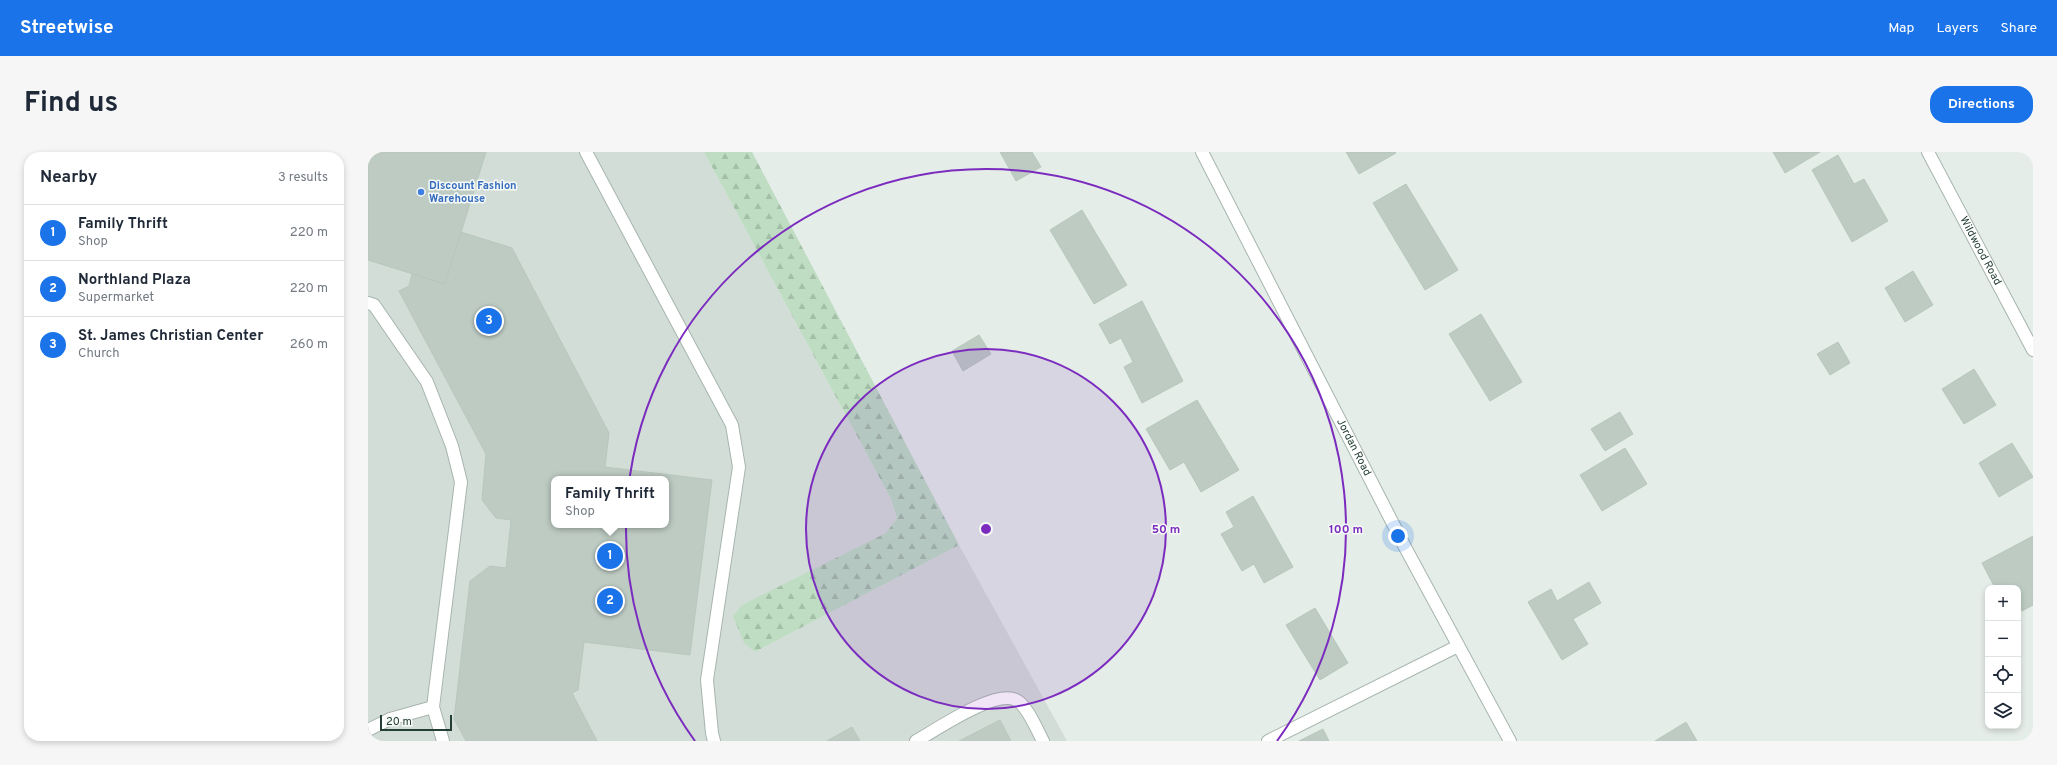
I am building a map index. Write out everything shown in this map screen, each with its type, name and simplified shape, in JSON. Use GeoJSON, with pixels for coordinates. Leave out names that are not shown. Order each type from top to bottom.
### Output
{"type":"FeatureCollection","features":[{"type":"Feature","properties":{"kind":"street"},"geometry":{"type":"LineString","coordinates":[[586,152],[732,425],[738,467],[707,680],[714,741]]}},
{"type":"Feature","properties":{"kind":"street","name":"Jordan Road"},"geometry":{"type":"LineString","coordinates":[[1202,152],[1406,549],[1510,741]]}},
{"type":"Feature","properties":{"kind":"street","name":"Wildwood Road"},"geometry":{"type":"LineString","coordinates":[[1928,152],[2033,350]]}},
{"type":"Feature","properties":{"kind":"street"},"geometry":{"type":"LineString","coordinates":[[368,303],[374,305],[427,382],[452,446],[461,482],[433,707],[443,741]]}},
{"type":"Feature","properties":{"kind":"street"},"geometry":{"type":"LineString","coordinates":[[1268,741],[1458,646]]}},
{"type":"Feature","properties":{"kind":"street"},"geometry":{"type":"LineString","coordinates":[[916,741],[983,703],[1002,697],[1016,700],[1024,708],[1043,741]]}},
{"type":"Feature","properties":{"kind":"street"},"geometry":{"type":"LineString","coordinates":[[368,730],[390,719],[433,707]]}},
{"type":"Feature","properties":{"kind":"shaded area"},"geometry":{"type":"Polygon","coordinates":[[[368,152],[704,152],[891,499],[897,518],[886,533],[755,652],[959,545],[1067,741],[368,741],[368,152]]]}},
{"type":"Feature","properties":{"kind":"green space"},"geometry":{"type":"Polygon","coordinates":[[[704,152],[752,152],[959,545],[755,652],[744,643],[733,616],[742,605],[886,533],[897,518],[891,499],[704,152]]]}},
{"type":"Feature","properties":{"kind":"building","name":"Discount Fashion Warehouse"},"geometry":{"type":"Polygon","coordinates":[[[368,152],[486,152],[445,284],[368,260],[368,152]]]}},
{"type":"Feature","properties":{"kind":"building"},"geometry":{"type":"Polygon","coordinates":[[[1000,152],[1032,152],[1041,167],[1016,181],[1000,152]]]}},
{"type":"Feature","properties":{"kind":"building"},"geometry":{"type":"Polygon","coordinates":[[[1346,152],[1395,152],[1396,153],[1359,174],[1346,152]]]}},
{"type":"Feature","properties":{"kind":"building"},"geometry":{"type":"Polygon","coordinates":[[[1773,152],[1820,152],[1785,173],[1773,152]]]}},
{"type":"Feature","properties":{"kind":"building"},"geometry":{"type":"Polygon","coordinates":[[[1838,155],[1854,184],[1864,179],[1888,221],[1852,242],[1812,170],[1838,155]]]}},
{"type":"Feature","properties":{"kind":"building"},"geometry":{"type":"Polygon","coordinates":[[[1406,184],[1458,270],[1425,290],[1373,203],[1406,184]]]}},
{"type":"Feature","properties":{"kind":"building"},"geometry":{"type":"Polygon","coordinates":[[[1082,210],[1127,285],[1094,304],[1050,230],[1082,210]]]}},
{"type":"Feature","properties":{"kind":"building"},"geometry":{"type":"Polygon","coordinates":[[[461,232],[512,248],[609,433],[605,467],[712,480],[690,655],[584,642],[578,690],[572,693],[597,741],[466,741],[454,719],[470,581],[490,566],[506,568],[511,520],[496,518],[482,500],[486,454],[399,291],[409,286],[412,274],[445,284],[461,232]]]}},
{"type":"Feature","properties":{"kind":"building"},"geometry":{"type":"Polygon","coordinates":[[[1913,271],[1933,305],[1905,322],[1885,288],[1913,271]]]}},
{"type":"Feature","properties":{"kind":"building"},"geometry":{"type":"Polygon","coordinates":[[[1142,301],[1183,381],[1142,403],[1124,367],[1133,362],[1121,338],[1110,344],[1099,324],[1142,301]]]}},
{"type":"Feature","properties":{"kind":"building"},"geometry":{"type":"Polygon","coordinates":[[[1481,314],[1522,382],[1490,401],[1449,334],[1481,314]]]}},
{"type":"Feature","properties":{"kind":"building"},"geometry":{"type":"Polygon","coordinates":[[[979,335],[991,354],[963,371],[952,351],[979,335]]]}},
{"type":"Feature","properties":{"kind":"building"},"geometry":{"type":"Polygon","coordinates":[[[1838,342],[1850,363],[1830,375],[1817,354],[1838,342]]]}},
{"type":"Feature","properties":{"kind":"building"},"geometry":{"type":"Polygon","coordinates":[[[1974,369],[1996,405],[1964,424],[1942,389],[1974,369]]]}},
{"type":"Feature","properties":{"kind":"building"},"geometry":{"type":"Polygon","coordinates":[[[1197,400],[1239,470],[1201,492],[1184,462],[1170,470],[1146,429],[1197,400]]]}},
{"type":"Feature","properties":{"kind":"building"},"geometry":{"type":"Polygon","coordinates":[[[1620,412],[1633,434],[1605,451],[1591,429],[1620,412]]]}},
{"type":"Feature","properties":{"kind":"building"},"geometry":{"type":"Polygon","coordinates":[[[2012,443],[2033,477],[1999,497],[1979,463],[2012,443]]]}},
{"type":"Feature","properties":{"kind":"building"},"geometry":{"type":"Polygon","coordinates":[[[1625,448],[1647,484],[1602,511],[1580,475],[1625,448]]]}},
{"type":"Feature","properties":{"kind":"building"},"geometry":{"type":"Polygon","coordinates":[[[1253,496],[1293,567],[1264,583],[1254,564],[1242,571],[1221,534],[1234,527],[1226,512],[1253,496]]]}},
{"type":"Feature","properties":{"kind":"building"},"geometry":{"type":"Polygon","coordinates":[[[2033,536],[2033,605],[2022,611],[2021,585],[1993,585],[1982,563],[2033,536]]]}},
{"type":"Feature","properties":{"kind":"building"},"geometry":{"type":"Polygon","coordinates":[[[1589,582],[1601,603],[1573,619],[1588,644],[1562,660],[1528,602],[1551,589],[1557,601],[1589,582]]]}},
{"type":"Feature","properties":{"kind":"building"},"geometry":{"type":"Polygon","coordinates":[[[1315,608],[1348,663],[1320,680],[1286,625],[1315,608]]]}},
{"type":"Feature","properties":{"kind":"building"},"geometry":{"type":"Polygon","coordinates":[[[1000,720],[1011,741],[959,741],[1000,720]]]}},
{"type":"Feature","properties":{"kind":"building"},"geometry":{"type":"Polygon","coordinates":[[[1686,722],[1697,741],[1655,741],[1686,722]]]}},
{"type":"Feature","properties":{"kind":"building"},"geometry":{"type":"Polygon","coordinates":[[[852,727],[860,741],[827,741],[852,727]]]}},
{"type":"Feature","properties":{"kind":"building"},"geometry":{"type":"Polygon","coordinates":[[[1323,729],[1329,741],[1299,741],[1323,729]]]}},
{"type":"Feature","properties":{"kind":"place","name":"Discount Fashion Warehouse"},"geometry":{"type":"Point","coordinates":[421,192]}},
{"type":"Feature","properties":{"kind":"place","name":"St. James Christian Center"},"geometry":{"type":"Point","coordinates":[489,321]}},
{"type":"Feature","properties":{"kind":"place","name":"Family Thrift"},"geometry":{"type":"Point","coordinates":[610,556]}},
{"type":"Feature","properties":{"kind":"place","name":"Northland Plaza"},"geometry":{"type":"Point","coordinates":[610,601]}}]}
